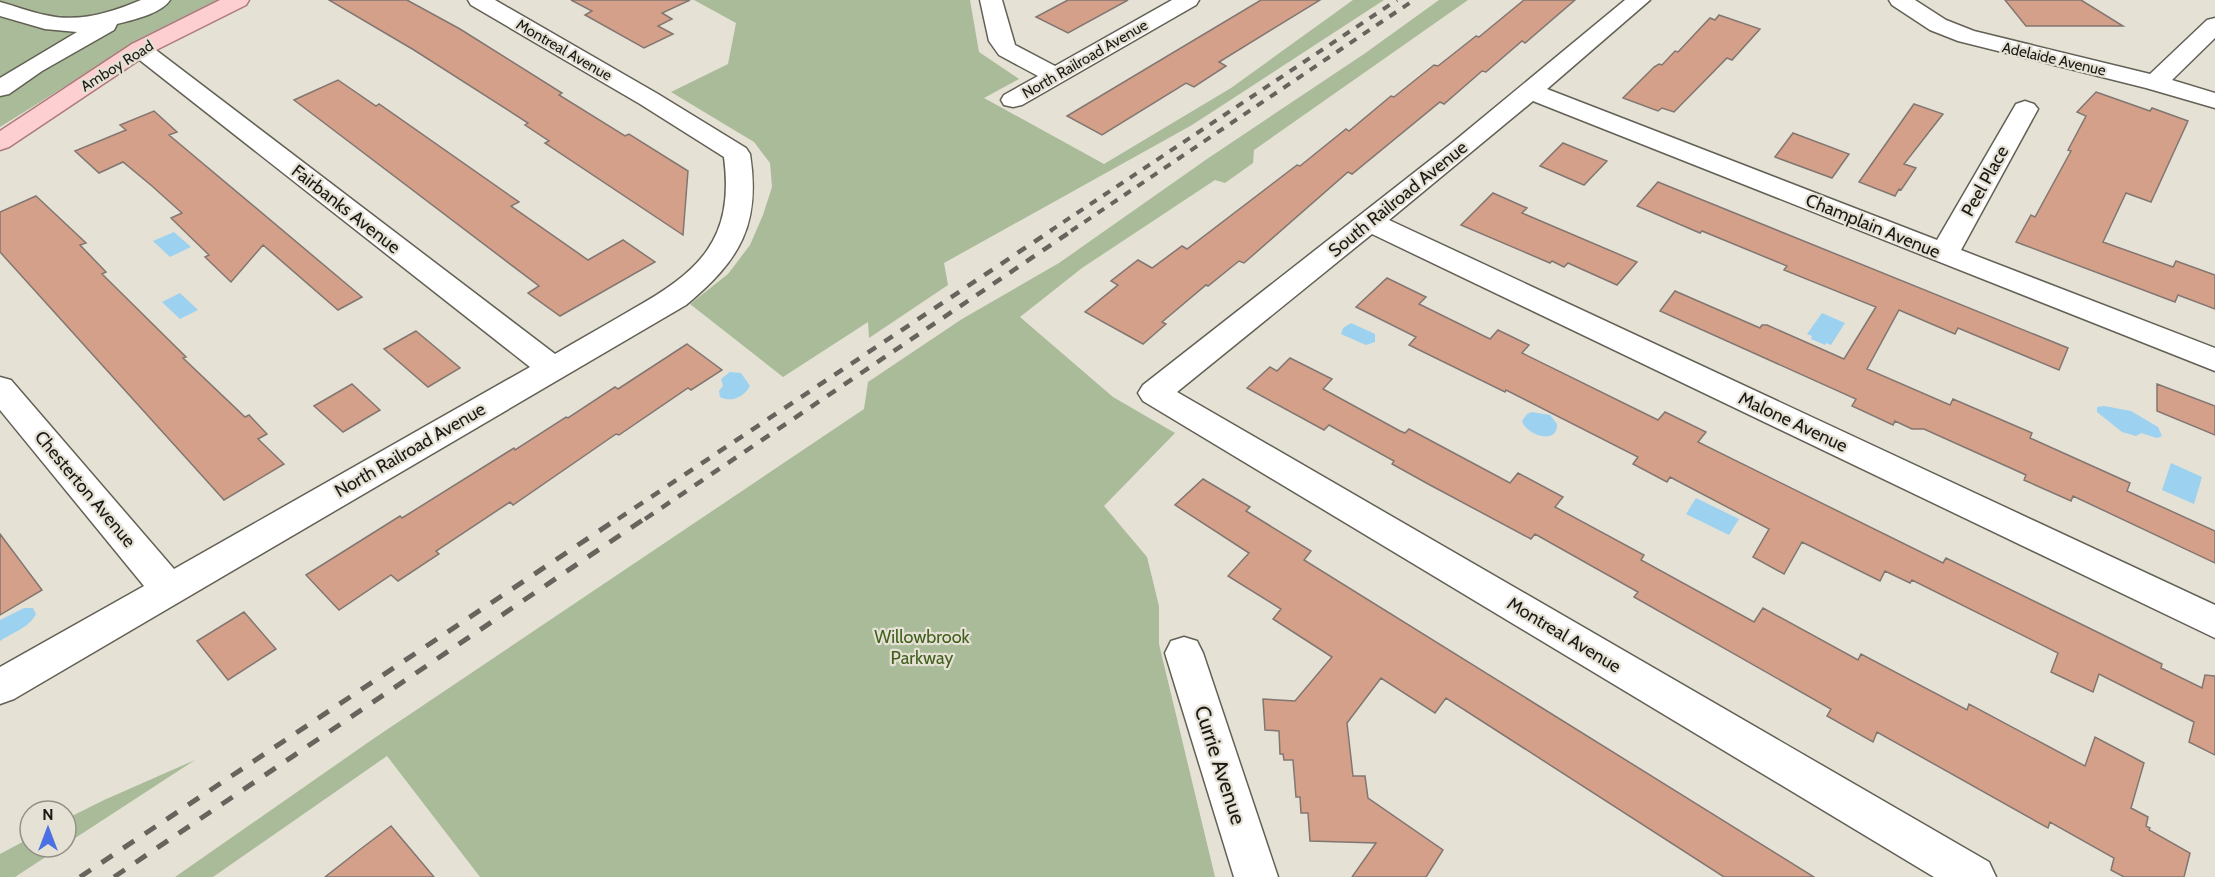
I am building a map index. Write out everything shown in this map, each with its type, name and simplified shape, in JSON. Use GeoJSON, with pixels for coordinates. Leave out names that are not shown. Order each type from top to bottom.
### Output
{"type":"FeatureCollection","features":[{"type":"Feature","properties":{"kind":"main road","name":"Amboy Road"},"geometry":{"type":"LineString","coordinates":[[0,142],[140,49],[238,0]]}},
{"type":"Feature","properties":{"kind":"street"},"geometry":{"type":"LineString","coordinates":[[0,89],[26,71],[121,17],[159,0]]}},
{"type":"Feature","properties":{"kind":"street","name":"Montreal Avenue"},"geometry":{"type":"LineString","coordinates":[[479,0],[649,99],[737,154]]}},
{"type":"Feature","properties":{"kind":"street"},"geometry":{"type":"LineString","coordinates":[[991,0],[1001,41],[1007,50],[1056,76]]}},
{"type":"Feature","properties":{"kind":"street","name":"North Railroad Avenue"},"geometry":{"type":"LineString","coordinates":[[1013,100],[1188,0]]}},
{"type":"Feature","properties":{"kind":"street","name":"South Railroad Avenue"},"geometry":{"type":"LineString","coordinates":[[1154,393],[1532,92],[1639,0]]}},
{"type":"Feature","properties":{"kind":"street","name":"Adelaide Avenue"},"geometry":{"type":"LineString","coordinates":[[1900,0],[1928,19],[1966,36],[2155,83],[2215,101]]}},
{"type":"Feature","properties":{"kind":"street"},"geometry":{"type":"LineString","coordinates":[[0,9],[17,12],[44,22],[97,22],[121,17]]}},
{"type":"Feature","properties":{"kind":"street"},"geometry":{"type":"LineString","coordinates":[[26,71],[36,56],[44,32],[44,22]]}},
{"type":"Feature","properties":{"kind":"street"},"geometry":{"type":"LineString","coordinates":[[2155,83],[2215,24]]}},
{"type":"Feature","properties":{"kind":"street","name":"Fairbanks Avenue"},"geometry":{"type":"LineString","coordinates":[[140,49],[552,368]]}},
{"type":"Feature","properties":{"kind":"street","name":"Champlain Avenue"},"geometry":{"type":"LineString","coordinates":[[1532,92],[2215,360]]}},
{"type":"Feature","properties":{"kind":"street","name":"Peel Place"},"geometry":{"type":"LineString","coordinates":[[1944,254],[2025,109]]}},
{"type":"Feature","properties":{"kind":"street","name":"North Railroad Avenue"},"geometry":{"type":"LineString","coordinates":[[0,687],[676,298],[706,273],[724,251],[736,225],[742,179],[737,154]]}},
{"type":"Feature","properties":{"kind":"street","name":"Malone Avenue"},"geometry":{"type":"LineString","coordinates":[[1370,222],[2215,622]]}},
{"type":"Feature","properties":{"kind":"street","name":"Chesterton Avenue"},"geometry":{"type":"LineString","coordinates":[[0,388],[170,589]]}},
{"type":"Feature","properties":{"kind":"street","name":"Montreal Avenue"},"geometry":{"type":"LineString","coordinates":[[1154,393],[1974,877]]}},
{"type":"Feature","properties":{"kind":"street","name":"Currie Avenue"},"geometry":{"type":"LineString","coordinates":[[1184,653],[1257,877]]}},
{"type":"Feature","properties":{"kind":"green space"},"geometry":{"type":"Polygon","coordinates":[[[0,0],[220,0],[138,41],[0,127],[0,0]]]}},
{"type":"Feature","properties":{"kind":"green space"},"geometry":{"type":"Polygon","coordinates":[[[694,0],[970,0],[979,52],[1019,79],[984,98],[1104,164],[1231,88],[1353,0],[1384,0],[1192,125],[944,263],[948,285],[869,338],[868,322],[783,377],[690,304],[728,274],[750,245],[772,187],[770,163],[754,142],[671,92],[728,64],[736,23],[694,0]]]}},
{"type":"Feature","properties":{"kind":"green space","name":"Willowbrook Parkway"},"geometry":{"type":"Polygon","coordinates":[[[1439,0],[1468,0],[1254,150],[1253,163],[1225,183],[1215,180],[1082,268],[1020,317],[1113,397],[1175,433],[1104,506],[1147,557],[1159,606],[1159,644],[1215,877],[480,877],[387,756],[213,877],[175,877],[373,739],[864,409],[868,382],[962,319],[1059,263],[1439,0]]]}},
{"type":"Feature","properties":{"kind":"green space"},"geometry":{"type":"Polygon","coordinates":[[[195,760],[78,836],[78,813],[195,760]]]}},
{"type":"Feature","properties":{"kind":"green space"},"geometry":{"type":"Polygon","coordinates":[[[18,844],[18,859],[43,859],[15,877],[0,877],[0,854],[18,844]]]}},
{"type":"Feature","properties":{"kind":"water"},"geometry":{"type":"Polygon","coordinates":[[[174,232],[191,247],[170,257],[153,241],[174,232]]]}},
{"type":"Feature","properties":{"kind":"water"},"geometry":{"type":"Polygon","coordinates":[[[180,293],[198,310],[180,319],[162,302],[180,293]]]}},
{"type":"Feature","properties":{"kind":"water"},"geometry":{"type":"Polygon","coordinates":[[[1822,313],[1845,323],[1831,345],[1811,339],[1812,336],[1807,334],[1822,313]]]}},
{"type":"Feature","properties":{"kind":"water"},"geometry":{"type":"Polygon","coordinates":[[[1351,323],[1375,334],[1375,342],[1366,345],[1341,334],[1343,328],[1351,323]]]}},
{"type":"Feature","properties":{"kind":"water"},"geometry":{"type":"Polygon","coordinates":[[[730,372],[741,373],[750,386],[741,396],[724,399],[720,397],[719,391],[723,386],[721,379],[730,372]]]}},
{"type":"Feature","properties":{"kind":"water"},"geometry":{"type":"Polygon","coordinates":[[[2104,406],[2131,411],[2158,427],[2162,436],[2157,438],[2141,433],[2136,436],[2122,432],[2097,412],[2097,407],[2104,406]]]}},
{"type":"Feature","properties":{"kind":"water"},"geometry":{"type":"Polygon","coordinates":[[[1532,412],[1550,415],[1557,424],[1556,431],[1548,436],[1542,436],[1530,431],[1522,421],[1527,414],[1532,412]]]}},
{"type":"Feature","properties":{"kind":"water"},"geometry":{"type":"Polygon","coordinates":[[[2171,463],[2202,477],[2194,504],[2162,490],[2171,463]]]}},
{"type":"Feature","properties":{"kind":"water"},"geometry":{"type":"Polygon","coordinates":[[[1696,498],[1739,519],[1729,535],[1686,514],[1696,498]]]}},
{"type":"Feature","properties":{"kind":"water"},"geometry":{"type":"Polygon","coordinates":[[[24,608],[33,608],[36,614],[33,619],[0,641],[0,620],[24,608]]]}},
{"type":"Feature","properties":{"kind":"building"},"geometry":{"type":"Polygon","coordinates":[[[329,0],[407,0],[460,29],[562,93],[559,95],[625,136],[629,134],[688,171],[683,235],[545,143],[549,141],[525,125],[528,123],[414,50],[329,0]]]}},
{"type":"Feature","properties":{"kind":"building"},"geometry":{"type":"Polygon","coordinates":[[[571,0],[690,0],[662,13],[672,19],[658,26],[673,34],[644,48],[585,15],[592,11],[571,0]]]}},
{"type":"Feature","properties":{"kind":"building"},"geometry":{"type":"Polygon","coordinates":[[[1068,0],[1128,0],[1068,33],[1036,17],[1068,0]]]}},
{"type":"Feature","properties":{"kind":"building"},"geometry":{"type":"Polygon","coordinates":[[[1261,0],[1320,0],[1219,62],[1226,66],[1194,87],[1186,83],[1102,135],[1067,116],[1261,0]]]}},
{"type":"Feature","properties":{"kind":"building"},"geometry":{"type":"Polygon","coordinates":[[[1524,0],[1575,0],[1525,43],[1522,41],[1486,72],[1482,71],[1444,104],[1440,102],[1352,174],[1348,172],[1244,263],[1239,261],[1208,286],[1206,285],[1162,322],[1166,324],[1143,344],[1085,312],[1118,285],[1111,281],[1138,260],[1152,268],[1182,246],[1187,249],[1297,165],[1300,166],[1346,129],[1349,131],[1391,96],[1394,97],[1434,65],[1438,66],[1476,36],[1479,37],[1524,0]]]}},
{"type":"Feature","properties":{"kind":"building"},"geometry":{"type":"Polygon","coordinates":[[[2005,0],[2081,0],[2123,26],[2026,26],[2005,0]]]}},
{"type":"Feature","properties":{"kind":"building"},"geometry":{"type":"Polygon","coordinates":[[[1719,15],[1760,29],[1732,60],[1727,58],[1674,112],[1662,108],[1658,111],[1623,98],[1654,67],[1662,65],[1675,51],[1678,52],[1710,18],[1715,20],[1719,15]]]}},
{"type":"Feature","properties":{"kind":"building"},"geometry":{"type":"Polygon","coordinates":[[[338,80],[376,106],[379,104],[519,202],[511,206],[588,260],[623,240],[655,262],[560,316],[528,293],[539,286],[294,100],[338,80]]]}},
{"type":"Feature","properties":{"kind":"building"},"geometry":{"type":"Polygon","coordinates":[[[2096,92],[2150,111],[2152,108],[2188,121],[2151,202],[2126,193],[2103,242],[2173,267],[2176,261],[2215,275],[2215,309],[2178,295],[2175,302],[2016,242],[2031,215],[2035,217],[2071,151],[2068,150],[2086,116],[2077,112],[2096,92]]]}},
{"type":"Feature","properties":{"kind":"building"},"geometry":{"type":"Polygon","coordinates":[[[1914,104],[1943,114],[1904,164],[1916,168],[1901,190],[1899,189],[1895,196],[1859,182],[1914,104]]]}},
{"type":"Feature","properties":{"kind":"building"},"geometry":{"type":"Polygon","coordinates":[[[154,111],[177,132],[169,135],[362,297],[338,310],[263,245],[231,282],[205,257],[209,255],[171,218],[182,213],[152,186],[123,162],[99,173],[75,151],[126,130],[120,125],[154,111]]]}},
{"type":"Feature","properties":{"kind":"building"},"geometry":{"type":"Polygon","coordinates":[[[1793,133],[1849,154],[1832,178],[1775,157],[1793,133]]]}},
{"type":"Feature","properties":{"kind":"building"},"geometry":{"type":"Polygon","coordinates":[[[1563,143],[1607,161],[1584,185],[1540,166],[1563,143]]]}},
{"type":"Feature","properties":{"kind":"building"},"geometry":{"type":"Polygon","coordinates":[[[1658,182],[2068,348],[2059,370],[1958,328],[1955,334],[1899,310],[1867,369],[1950,405],[1953,399],[2032,433],[2030,438],[2130,483],[2127,491],[2215,531],[2215,563],[2073,496],[2071,501],[2024,480],[2026,475],[1924,429],[1912,429],[1895,421],[1893,425],[1852,406],[1856,399],[1660,311],[1675,291],[1760,328],[1762,325],[1767,325],[1844,359],[1876,307],[1784,270],[1787,266],[1637,206],[1658,182]]]}},
{"type":"Feature","properties":{"kind":"building"},"geometry":{"type":"Polygon","coordinates":[[[1493,193],[1527,208],[1522,213],[1637,262],[1617,285],[1568,263],[1564,267],[1552,261],[1550,263],[1461,225],[1493,193]]]}},
{"type":"Feature","properties":{"kind":"building"},"geometry":{"type":"Polygon","coordinates":[[[36,196],[86,243],[80,245],[106,272],[102,274],[186,357],[183,358],[245,417],[249,415],[267,434],[258,439],[284,464],[224,500],[0,252],[0,212],[36,196]]]}},
{"type":"Feature","properties":{"kind":"building"},"geometry":{"type":"Polygon","coordinates":[[[1387,278],[1426,297],[1419,304],[1490,339],[1498,330],[1529,345],[1522,353],[1658,420],[1665,412],[1706,432],[1698,442],[1943,563],[1946,558],[2162,664],[2161,668],[2202,688],[2205,675],[2215,676],[2215,755],[2189,742],[2194,722],[2099,674],[2093,692],[2051,672],[2058,653],[1912,580],[1910,583],[1885,571],[1880,581],[1802,542],[1784,574],[1753,557],[1769,529],[1670,477],[1667,482],[1633,464],[1638,457],[1506,390],[1505,392],[1409,345],[1416,337],[1356,307],[1387,278]]]}},
{"type":"Feature","properties":{"kind":"building"},"geometry":{"type":"Polygon","coordinates":[[[416,331],[460,368],[428,387],[384,349],[416,331]]]}},
{"type":"Feature","properties":{"kind":"building"},"geometry":{"type":"Polygon","coordinates":[[[687,344],[722,370],[691,390],[688,388],[619,435],[616,434],[513,505],[510,502],[436,551],[439,554],[398,581],[391,575],[339,610],[306,575],[400,516],[402,518],[514,448],[515,450],[566,417],[568,418],[615,387],[618,389],[687,344]]]}},
{"type":"Feature","properties":{"kind":"building"},"geometry":{"type":"Polygon","coordinates":[[[1290,358],[1332,379],[1323,389],[1400,431],[1405,433],[1409,429],[1510,483],[1518,473],[1563,497],[1555,507],[1644,555],[1641,560],[1754,622],[1763,608],[1858,660],[1861,654],[1967,710],[1969,704],[2085,766],[2095,737],[2144,763],[2131,808],[2148,817],[2146,826],[2150,828],[2149,830],[2190,853],[2184,877],[2124,877],[2111,870],[2114,858],[2050,822],[2048,828],[1877,732],[1873,742],[1827,716],[1831,709],[1634,597],[1638,592],[1535,534],[1531,539],[1392,464],[1394,461],[1329,425],[1324,430],[1247,388],[1270,367],[1277,371],[1290,358]]]}},
{"type":"Feature","properties":{"kind":"building"},"geometry":{"type":"Polygon","coordinates":[[[352,384],[380,410],[343,432],[314,406],[352,384]]]}},
{"type":"Feature","properties":{"kind":"building"},"geometry":{"type":"Polygon","coordinates":[[[2157,384],[2215,406],[2215,435],[2157,411],[2157,384]]]}},
{"type":"Feature","properties":{"kind":"building"},"geometry":{"type":"Polygon","coordinates":[[[1203,479],[1250,507],[1246,511],[1311,551],[1304,560],[1814,877],[1724,877],[1446,698],[1435,713],[1381,678],[1347,723],[1353,776],[1365,776],[1368,798],[1443,850],[1426,877],[1352,877],[1376,843],[1310,841],[1308,813],[1301,813],[1300,797],[1296,797],[1293,760],[1284,760],[1283,754],[1280,754],[1279,731],[1265,730],[1263,699],[1295,701],[1332,657],[1273,619],[1281,609],[1228,576],[1249,553],[1175,505],[1203,479]]]}},
{"type":"Feature","properties":{"kind":"building"},"geometry":{"type":"Polygon","coordinates":[[[0,534],[42,590],[0,615],[0,534]]]}},
{"type":"Feature","properties":{"kind":"building"},"geometry":{"type":"Polygon","coordinates":[[[244,612],[276,649],[228,680],[197,641],[244,612]]]}},
{"type":"Feature","properties":{"kind":"building"},"geometry":{"type":"Polygon","coordinates":[[[391,826],[434,877],[325,877],[362,848],[391,826]]]}},
{"type":"Feature","properties":{"kind":"railway"},"geometry":{"type":"LineString","coordinates":[[1050,231],[1397,0]]}},
{"type":"Feature","properties":{"kind":"railway"},"geometry":{"type":"LineString","coordinates":[[1071,231],[1414,0]]}},
{"type":"Feature","properties":{"kind":"railway"},"geometry":{"type":"LineString","coordinates":[[618,519],[1052,230]]}},
{"type":"Feature","properties":{"kind":"railway"},"geometry":{"type":"LineString","coordinates":[[645,519],[1073,230]]}},
{"type":"Feature","properties":{"kind":"railway"},"geometry":{"type":"LineString","coordinates":[[80,877],[620,517]]}},
{"type":"Feature","properties":{"kind":"railway"},"geometry":{"type":"LineString","coordinates":[[114,877],[647,517]]}}]}
